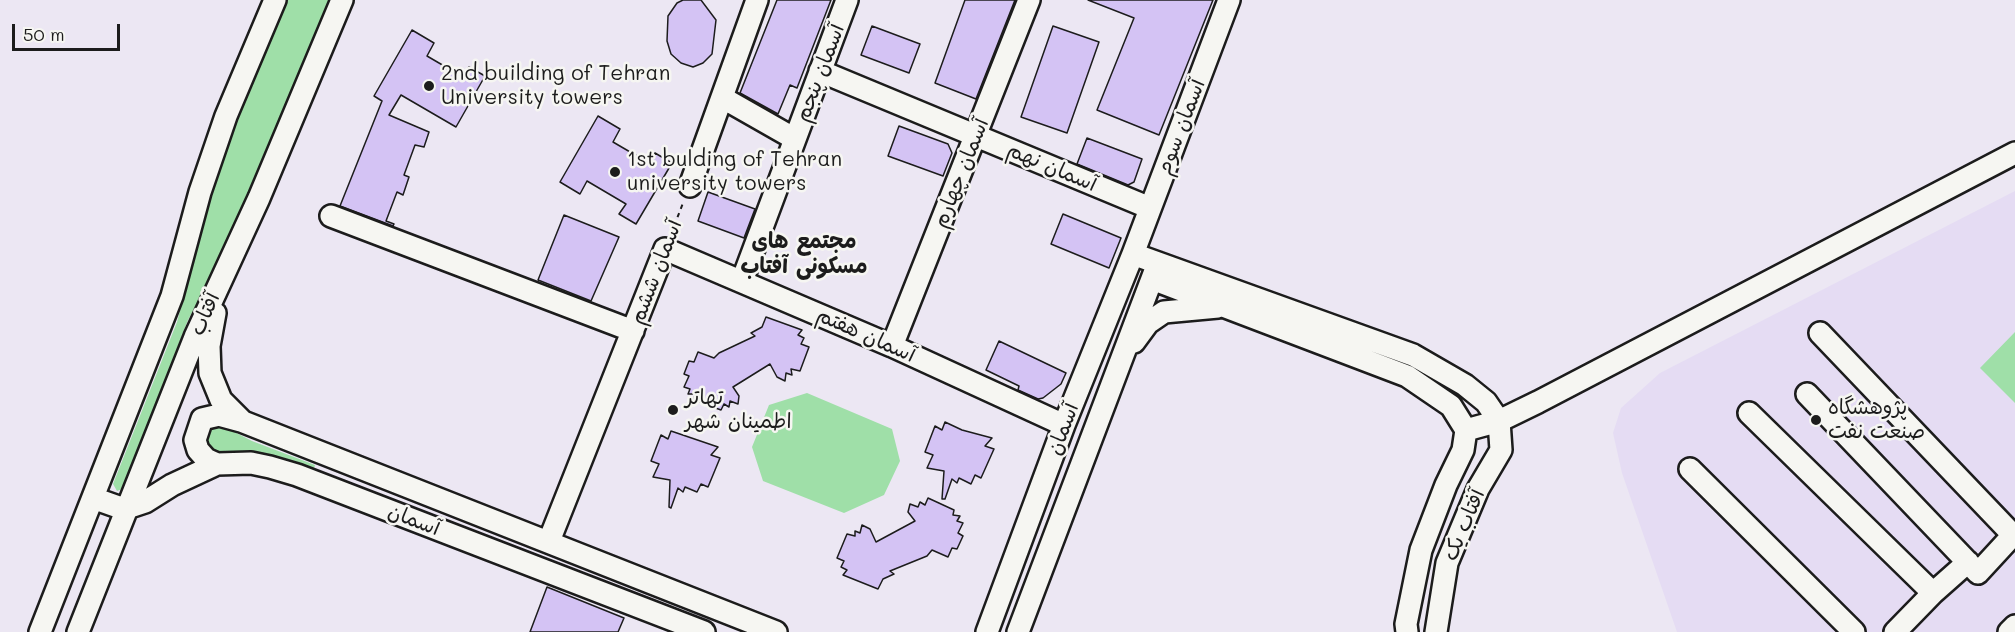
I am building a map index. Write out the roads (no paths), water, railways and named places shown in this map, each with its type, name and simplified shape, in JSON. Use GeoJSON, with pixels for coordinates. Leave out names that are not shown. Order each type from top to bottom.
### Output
{"type":"FeatureCollection","features":[{"type":"Feature","properties":{"kind":"street","name":"آفتاب"},"geometry":{"type":"LineString","coordinates":[[40,632],[172,296],[200,192],[226,116],[275,0]]}},
{"type":"Feature","properties":{"kind":"street","name":"آفتاب"},"geometry":{"type":"LineString","coordinates":[[78,632],[124,509],[342,0]]}},
{"type":"Feature","properties":{"kind":"street"},"geometry":{"type":"LineString","coordinates":[[690,186],[757,0]]}},
{"type":"Feature","properties":{"kind":"street","name":"آسمان پنجم"},"geometry":{"type":"LineString","coordinates":[[742,281],[847,0]]}},
{"type":"Feature","properties":{"kind":"street","name":"آسمان چهارم"},"geometry":{"type":"LineString","coordinates":[[892,346],[1029,0]]}},
{"type":"Feature","properties":{"kind":"street","name":"آسمان سوم"},"geometry":{"type":"LineString","coordinates":[[1133,254],[1229,0]]}},
{"type":"Feature","properties":{"kind":"street","name":"آسمان نهم"},"geometry":{"type":"LineString","coordinates":[[820,70],[1150,208]]}},
{"type":"Feature","properties":{"kind":"street"},"geometry":{"type":"LineString","coordinates":[[723,98],[795,139]]}},
{"type":"Feature","properties":{"kind":"street"},"geometry":{"type":"LineString","coordinates":[[1133,254],[1155,271],[1224,306],[1407,376],[1451,406],[1466,430],[1499,422],[2015,153]]}},
{"type":"Feature","properties":{"kind":"street"},"geometry":{"type":"LineString","coordinates":[[331,216],[633,331]]}},
{"type":"Feature","properties":{"kind":"street","name":"آسمان هفتم"},"geometry":{"type":"LineString","coordinates":[[665,249],[892,346],[1064,425]]}},
{"type":"Feature","properties":{"kind":"street","name":"آسمان ششم"},"geometry":{"type":"LineString","coordinates":[[549,541],[665,249]]}},
{"type":"Feature","properties":{"kind":"street","name":"آسمان"},"geometry":{"type":"LineString","coordinates":[[987,632],[1064,425],[1133,254]]}},
{"type":"Feature","properties":{"kind":"street"},"geometry":{"type":"LineString","coordinates":[[1155,271],[1413,355],[1465,385],[1486,402],[1499,422]]}},
{"type":"Feature","properties":{"kind":"street","name":"آسمان"},"geometry":{"type":"LineString","coordinates":[[1018,632],[1155,271]]}},
{"type":"Feature","properties":{"kind":"street"},"geometry":{"type":"LineString","coordinates":[[222,278],[209,345],[210,373],[221,400],[241,421]]}},
{"type":"Feature","properties":{"kind":"street"},"geometry":{"type":"LineString","coordinates":[[1122,357],[1148,323],[1164,312],[1224,306]]}},
{"type":"Feature","properties":{"kind":"street"},"geometry":{"type":"LineString","coordinates":[[1807,394],[1978,573],[2013,535],[1820,333]]}},
{"type":"Feature","properties":{"kind":"street"},"geometry":{"type":"LineString","coordinates":[[1749,413],[1933,593]]}},
{"type":"Feature","properties":{"kind":"street"},"geometry":{"type":"LineString","coordinates":[[217,464],[206,459],[198,450],[195,440],[198,424],[202,420],[219,415],[241,421]]}},
{"type":"Feature","properties":{"kind":"street","name":"آسمان"},"geometry":{"type":"LineString","coordinates":[[241,421],[776,632]]}},
{"type":"Feature","properties":{"kind":"street","name":"آفتاب یک"},"geometry":{"type":"LineString","coordinates":[[1436,632],[1447,563],[1478,489],[1501,450],[1499,422]]}},
{"type":"Feature","properties":{"kind":"street","name":"آفتاب یک"},"geometry":{"type":"LineString","coordinates":[[1407,632],[1406,624],[1421,550],[1446,485],[1463,450],[1466,430]]}},
{"type":"Feature","properties":{"kind":"street","name":"آسمان"},"geometry":{"type":"LineString","coordinates":[[124,509],[145,502],[172,485],[217,464],[251,463],[297,475],[704,632]]}},
{"type":"Feature","properties":{"kind":"street"},"geometry":{"type":"LineString","coordinates":[[1690,469],[1854,632]]}},
{"type":"Feature","properties":{"kind":"street"},"geometry":{"type":"LineString","coordinates":[[93,498],[124,509]]}},
{"type":"Feature","properties":{"kind":"street"},"geometry":{"type":"LineString","coordinates":[[1895,632],[1933,593],[1968,562]]}},
{"type":"Feature","properties":{"kind":"street"},"geometry":{"type":"LineString","coordinates":[[2008,632],[2015,626]]}},
{"type":"Feature","properties":{"kind":"place","name":"2nd building of Tehran University towers"},"geometry":{"type":"Point","coordinates":[429,86]}},
{"type":"Feature","properties":{"kind":"place","name":"1st bulding of Tehran university towers"},"geometry":{"type":"Point","coordinates":[615,172]}},
{"type":"Feature","properties":{"kind":"place","name":"تهاتر اطمینان شهر"},"geometry":{"type":"Point","coordinates":[673,410]}},
{"type":"Feature","properties":{"kind":"place","name":"پژوهشگاه صنعت نفت"},"geometry":{"type":"Point","coordinates":[1816,420]}},
{"type":"Feature","properties":{"kind":"district","name":"مجتمع های مسکونی آفتاب"},"geometry":{"type":"Point","coordinates":[804,254]}}]}
